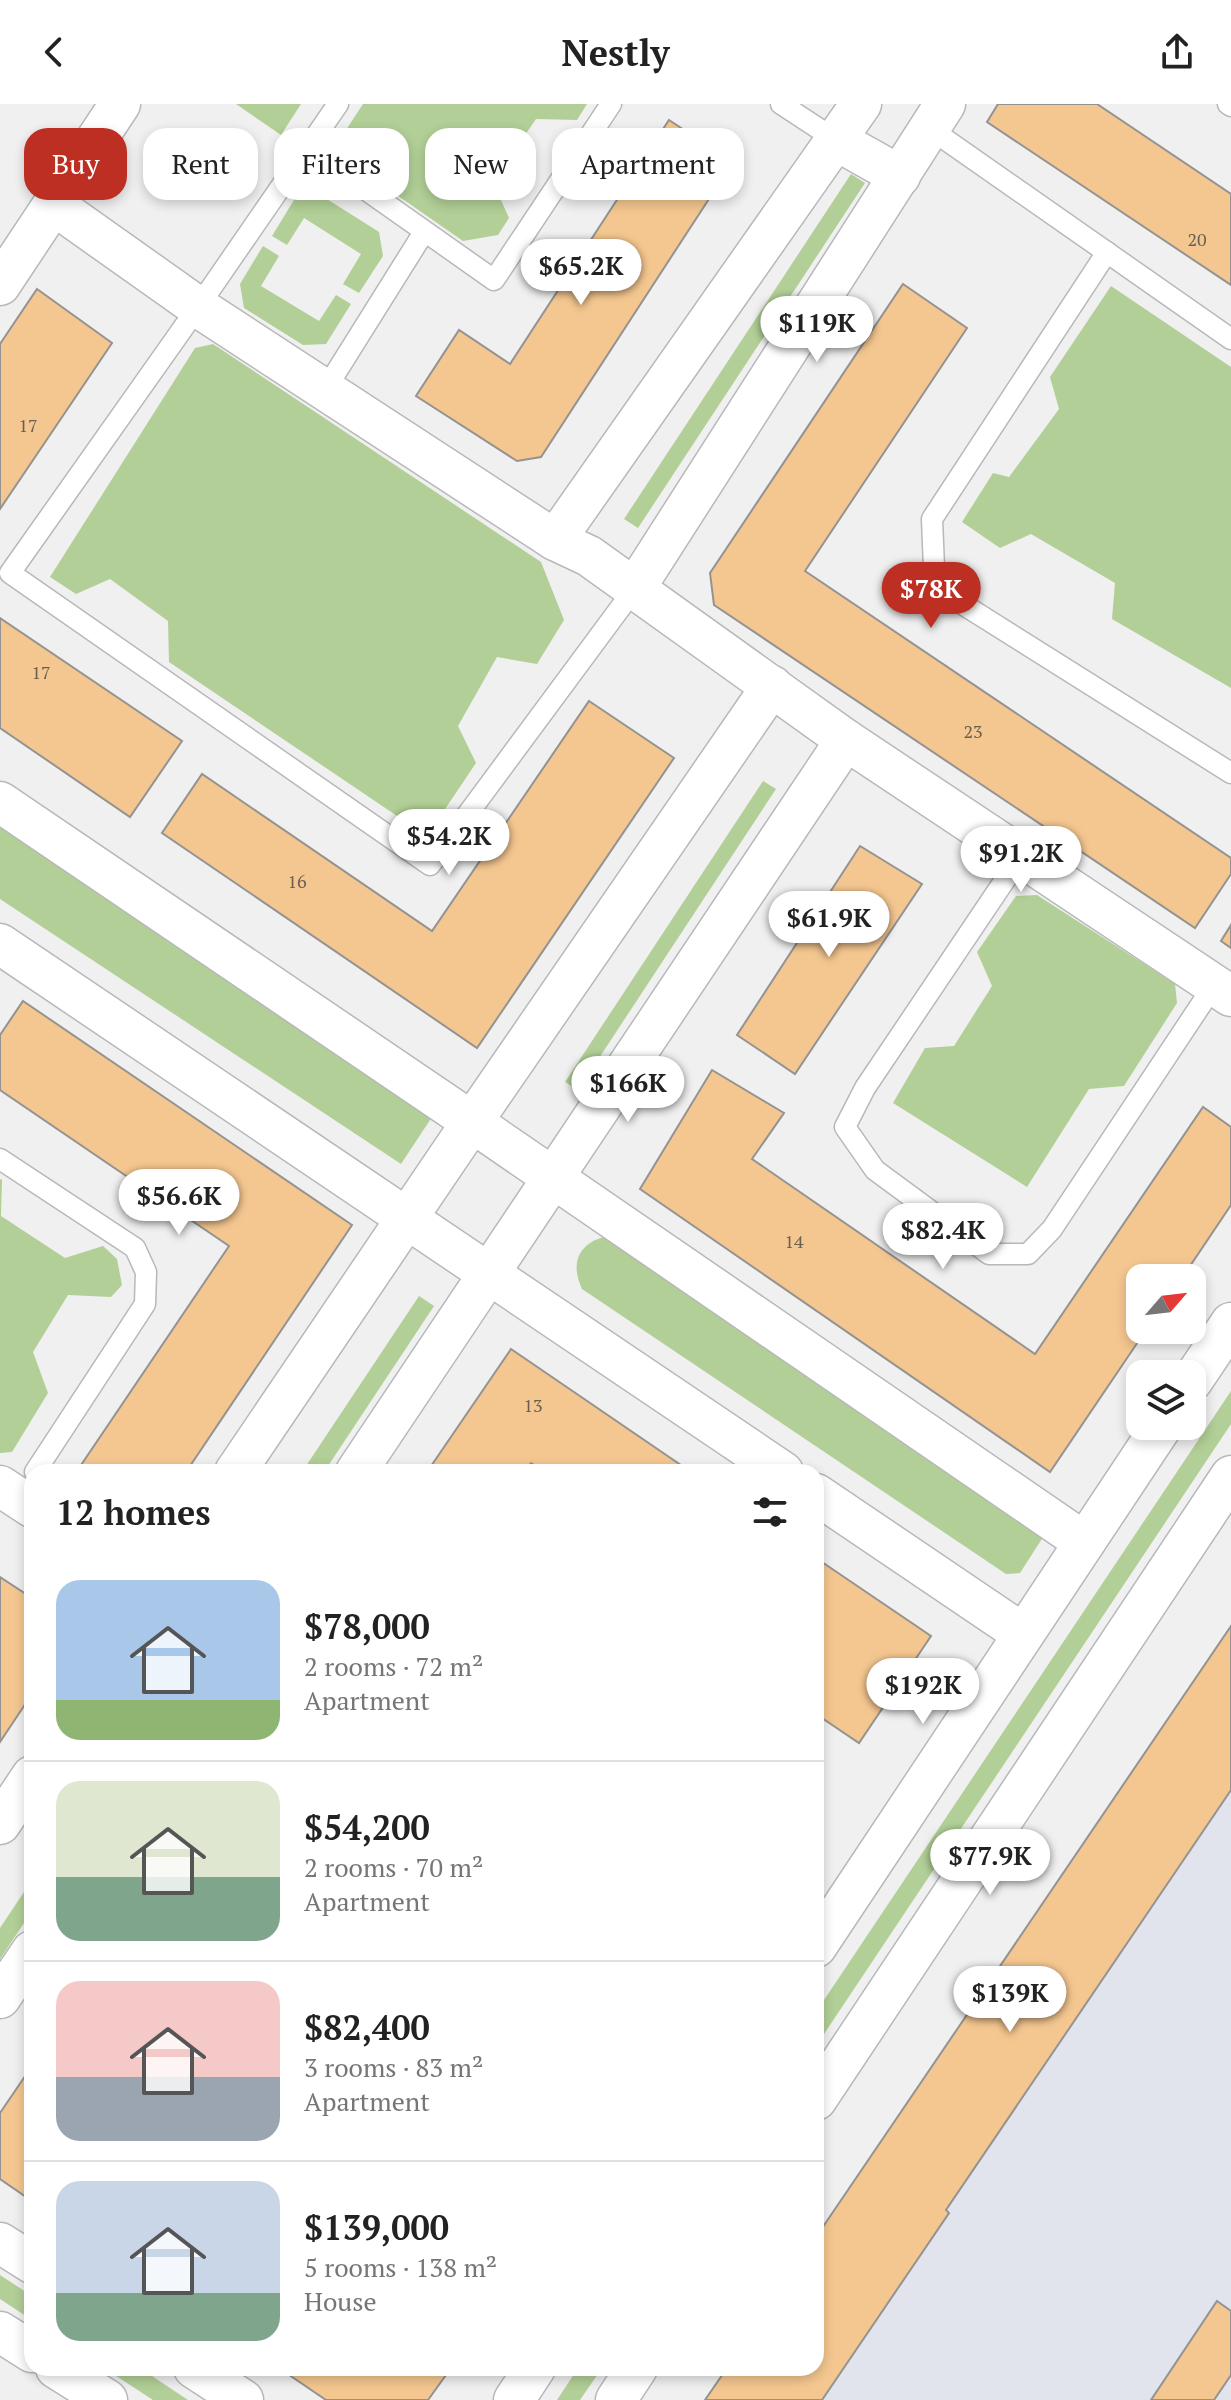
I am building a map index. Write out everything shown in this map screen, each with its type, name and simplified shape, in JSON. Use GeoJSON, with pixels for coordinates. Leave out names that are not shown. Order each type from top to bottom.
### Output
{"type":"FeatureCollection","features":[{"type":"Feature","properties":{"kind":"street"},"geometry":{"type":"LineString","coordinates":[[0,285],[120,104]]}},
{"type":"Feature","properties":{"kind":"street"},"geometry":{"type":"LineString","coordinates":[[555,540],[861,104]]}},
{"type":"Feature","properties":{"kind":"street"},"geometry":{"type":"LineString","coordinates":[[635,588],[937,116]]}},
{"type":"Feature","properties":{"kind":"street"},"geometry":{"type":"LineString","coordinates":[[836,140],[900,176]]}},
{"type":"Feature","properties":{"kind":"street"},"geometry":{"type":"LineString","coordinates":[[54,205],[198,307],[555,540],[589,556],[846,740],[1222,990]]}},
{"type":"Feature","properties":{"kind":"street"},"geometry":{"type":"LineString","coordinates":[[240,1464],[772,686]]}},
{"type":"Feature","properties":{"kind":"street"},"geometry":{"type":"LineString","coordinates":[[361,1464],[846,740]]}},
{"type":"Feature","properties":{"kind":"street"},"geometry":{"type":"LineString","coordinates":[[0,802],[1084,1542]]}},
{"type":"Feature","properties":{"kind":"street"},"geometry":{"type":"LineString","coordinates":[[0,944],[771,1464]]}},
{"type":"Feature","properties":{"kind":"street"},"geometry":{"type":"LineString","coordinates":[[1206,1360],[1231,1323]]}},
{"type":"Feature","properties":{"kind":"street"},"geometry":{"type":"LineString","coordinates":[[824,1935],[1153,1440]]}},
{"type":"Feature","properties":{"kind":"street"},"geometry":{"type":"LineString","coordinates":[[824,2088],[1231,1476]]}},
{"type":"Feature","properties":{"kind":"street"},"geometry":{"type":"LineString","coordinates":[[824,1499],[1023,1634]]}},
{"type":"Feature","properties":{"kind":"street"},"geometry":{"type":"LineString","coordinates":[[0,1824],[24,1788]]}},
{"type":"Feature","properties":{"kind":"street"},"geometry":{"type":"LineString","coordinates":[[0,1998],[24,1963]]}},
{"type":"Feature","properties":{"kind":"street"},"geometry":{"type":"LineString","coordinates":[[0,2243],[24,2258]]}},
{"type":"Feature","properties":{"kind":"street"},"geometry":{"type":"LineString","coordinates":[[0,2332],[24,2347]]}},
{"type":"Feature","properties":{"kind":"street"},"geometry":{"type":"LineString","coordinates":[[69,2376],[107,2400]]}},
{"type":"Feature","properties":{"kind":"street"},"geometry":{"type":"LineString","coordinates":[[206,2376],[243,2400]]}},
{"type":"Feature","properties":{"kind":"street"},"geometry":{"type":"LineString","coordinates":[[514,2400],[530,2376]]}},
{"type":"Feature","properties":{"kind":"street"},"geometry":{"type":"LineString","coordinates":[[616,2400],[632,2376]]}},
{"type":"Feature","properties":{"kind":"lane"},"geometry":{"type":"LineString","coordinates":[[322,128],[338,104]]}},
{"type":"Feature","properties":{"kind":"lane"},"geometry":{"type":"LineString","coordinates":[[379,200],[494,280],[611,104]]}},
{"type":"Feature","properties":{"kind":"lane"},"geometry":{"type":"LineString","coordinates":[[781,104],[836,140]]}},
{"type":"Feature","properties":{"kind":"lane"},"geometry":{"type":"LineString","coordinates":[[937,116],[1107,252],[1231,339]]}},
{"type":"Feature","properties":{"kind":"lane"},"geometry":{"type":"LineString","coordinates":[[274,198],[10,573],[430,865],[635,588]]}},
{"type":"Feature","properties":{"kind":"lane"},"geometry":{"type":"LineString","coordinates":[[325,390],[424,232]]}},
{"type":"Feature","properties":{"kind":"lane"},"geometry":{"type":"LineString","coordinates":[[1107,252],[932,519],[934,568],[964,605],[1231,773]]}},
{"type":"Feature","properties":{"kind":"lane"},"geometry":{"type":"LineString","coordinates":[[1021,856],[865,1088],[845,1127],[875,1170],[989,1254],[1028,1254],[1052,1229],[1222,990]]}},
{"type":"Feature","properties":{"kind":"lane"},"geometry":{"type":"LineString","coordinates":[[0,1159],[135,1248],[146,1272],[145,1304],[39,1464]]}},
{"type":"Feature","properties":{"kind":"shaded area"},"geometry":{"type":"Polygon","coordinates":[[[1231,1627],[1231,2400],[705,2400],[722,2376],[824,2376],[824,2225],[1231,1627]]]}},
{"type":"Feature","properties":{"kind":"green space"},"geometry":{"type":"Polygon","coordinates":[[[236,104],[301,104],[286,128],[274,130],[236,104]]]}},
{"type":"Feature","properties":{"kind":"green space"},"geometry":{"type":"Polygon","coordinates":[[[363,104],[587,104],[577,120],[536,119],[530,128],[425,128],[425,200],[501,200],[509,218],[498,235],[463,241],[404,200],[409,200],[409,128],[347,128],[363,104]]]}},
{"type":"Feature","properties":{"kind":"green space"},"geometry":{"type":"Polygon","coordinates":[[[851,174],[865,183],[638,528],[624,519],[851,174]]]}},
{"type":"Feature","properties":{"kind":"green space"},"geometry":{"type":"Polygon","coordinates":[[[294,200],[328,200],[379,232],[383,256],[359,293],[343,284],[361,254],[304,218],[287,245],[272,236],[294,200]]]}},
{"type":"Feature","properties":{"kind":"green space"},"geometry":{"type":"Polygon","coordinates":[[[263,246],[279,256],[261,286],[319,321],[336,295],[351,304],[326,344],[303,345],[244,308],[240,284],[263,246]]]}},
{"type":"Feature","properties":{"kind":"green space"},"geometry":{"type":"Polygon","coordinates":[[[1111,286],[1231,367],[1231,688],[1112,619],[1115,583],[1031,534],[1000,548],[962,522],[993,473],[1009,477],[1059,409],[1050,377],[1111,286]]]}},
{"type":"Feature","properties":{"kind":"green space"},"geometry":{"type":"Polygon","coordinates":[[[213,344],[541,562],[564,620],[537,664],[497,657],[458,726],[476,763],[437,821],[409,824],[169,662],[168,621],[110,579],[76,594],[50,577],[195,348],[213,344]]]}},
{"type":"Feature","properties":{"kind":"green space"},"geometry":{"type":"Polygon","coordinates":[[[763,781],[776,789],[578,1090],[565,1082],[763,781]]]}},
{"type":"Feature","properties":{"kind":"green space"},"geometry":{"type":"Polygon","coordinates":[[[0,825],[434,1114],[401,1164],[0,899],[0,825]]]}},
{"type":"Feature","properties":{"kind":"green space"},"geometry":{"type":"Polygon","coordinates":[[[1037,895],[1175,984],[1177,1003],[1124,1086],[1089,1089],[1027,1187],[893,1103],[925,1048],[954,1046],[992,986],[977,952],[1016,896],[1037,895]]]}},
{"type":"Feature","properties":{"kind":"green space"},"geometry":{"type":"Polygon","coordinates":[[[0,1179],[1,1216],[65,1258],[103,1246],[117,1259],[122,1285],[111,1297],[68,1295],[33,1352],[48,1393],[12,1452],[0,1453],[0,1179]]]}},
{"type":"Feature","properties":{"kind":"green space"},"geometry":{"type":"Polygon","coordinates":[[[607,1236],[1047,1531],[1020,1573],[1006,1574],[582,1289],[577,1271],[579,1255],[589,1244],[607,1236]]]}},
{"type":"Feature","properties":{"kind":"green space"},"geometry":{"type":"Polygon","coordinates":[[[419,1296],[434,1306],[329,1464],[307,1464],[419,1296]]]}},
{"type":"Feature","properties":{"kind":"green space"},"geometry":{"type":"Polygon","coordinates":[[[1231,1391],[1231,1424],[824,2034],[824,2000],[1198,1440],[1206,1440],[1206,1428],[1231,1391]]]}},
{"type":"Feature","properties":{"kind":"green space"},"geometry":{"type":"Polygon","coordinates":[[[24,1892],[24,1923],[0,1959],[0,1928],[24,1892]]]}},
{"type":"Feature","properties":{"kind":"green space"},"geometry":{"type":"Polygon","coordinates":[[[0,2275],[24,2291],[24,2315],[0,2299],[0,2275]]]}},
{"type":"Feature","properties":{"kind":"green space"},"geometry":{"type":"Polygon","coordinates":[[[116,2376],[152,2376],[188,2400],[153,2400],[116,2376]]]}},
{"type":"Feature","properties":{"kind":"green space"},"geometry":{"type":"Polygon","coordinates":[[[573,2376],[596,2376],[580,2400],[557,2400],[573,2376]]]}},
{"type":"Feature","properties":{"kind":"building"},"geometry":{"type":"Polygon","coordinates":[[[998,104],[1097,104],[1231,194],[1231,285],[987,122],[998,104]]]}},
{"type":"Feature","properties":{"kind":"building"},"geometry":{"type":"Polygon","coordinates":[[[669,120],[681,128],[664,128],[669,120]]]}},
{"type":"Feature","properties":{"kind":"building"},"geometry":{"type":"Polygon","coordinates":[[[617,200],[708,200],[541,457],[517,461],[416,396],[459,330],[510,364],[617,200]]]}},
{"type":"Feature","properties":{"kind":"building"},"geometry":{"type":"Polygon","coordinates":[[[903,284],[967,328],[805,571],[1231,858],[1231,874],[1195,928],[714,605],[710,573],[903,284]]]}},
{"type":"Feature","properties":{"kind":"building"},"geometry":{"type":"Polygon","coordinates":[[[37,289],[112,343],[0,509],[0,344],[37,289]]]}},
{"type":"Feature","properties":{"kind":"building"},"geometry":{"type":"Polygon","coordinates":[[[0,618],[182,741],[130,817],[0,728],[0,618]]]}},
{"type":"Feature","properties":{"kind":"building"},"geometry":{"type":"Polygon","coordinates":[[[589,701],[674,758],[477,1048],[162,833],[202,774],[432,931],[589,701]]]}},
{"type":"Feature","properties":{"kind":"building"},"geometry":{"type":"Polygon","coordinates":[[[860,846],[922,884],[795,1074],[737,1035],[860,846]]]}},
{"type":"Feature","properties":{"kind":"building"},"geometry":{"type":"Polygon","coordinates":[[[1231,925],[1231,948],[1221,941],[1231,925]]]}},
{"type":"Feature","properties":{"kind":"building"},"geometry":{"type":"Polygon","coordinates":[[[23,1001],[352,1225],[191,1464],[82,1464],[229,1246],[0,1090],[0,1035],[23,1001]]]}},
{"type":"Feature","properties":{"kind":"building"},"geometry":{"type":"Polygon","coordinates":[[[712,1070],[784,1113],[752,1159],[1035,1354],[1203,1107],[1231,1127],[1231,1205],[1191,1264],[1126,1264],[1126,1344],[1137,1344],[1050,1472],[640,1189],[712,1070]]]}},
{"type":"Feature","properties":{"kind":"building"},"geometry":{"type":"Polygon","coordinates":[[[511,1349],[679,1464],[531,1463],[432,1464],[511,1349]]]}},
{"type":"Feature","properties":{"kind":"building"},"geometry":{"type":"Polygon","coordinates":[[[824,1563],[931,1636],[859,1743],[824,1719],[824,1563]]]}},
{"type":"Feature","properties":{"kind":"building"},"geometry":{"type":"Polygon","coordinates":[[[0,1577],[24,1593],[24,1706],[0,1742],[0,1577]]]}},
{"type":"Feature","properties":{"kind":"building"},"geometry":{"type":"Polygon","coordinates":[[[1231,1626],[1231,1790],[946,2210],[949,2213],[822,2400],[705,2400],[722,2376],[824,2376],[824,2225],[1231,1626]]]}},
{"type":"Feature","properties":{"kind":"building"},"geometry":{"type":"Polygon","coordinates":[[[24,2078],[24,2196],[0,2179],[0,2113],[24,2078]]]}},
{"type":"Feature","properties":{"kind":"building"},"geometry":{"type":"Polygon","coordinates":[[[1217,2301],[1231,2311],[1231,2375],[1214,2400],[1151,2400],[1217,2301]]]}},
{"type":"Feature","properties":{"kind":"building"},"geometry":{"type":"Polygon","coordinates":[[[291,2376],[445,2376],[428,2400],[326,2400],[291,2376]]]}}]}
